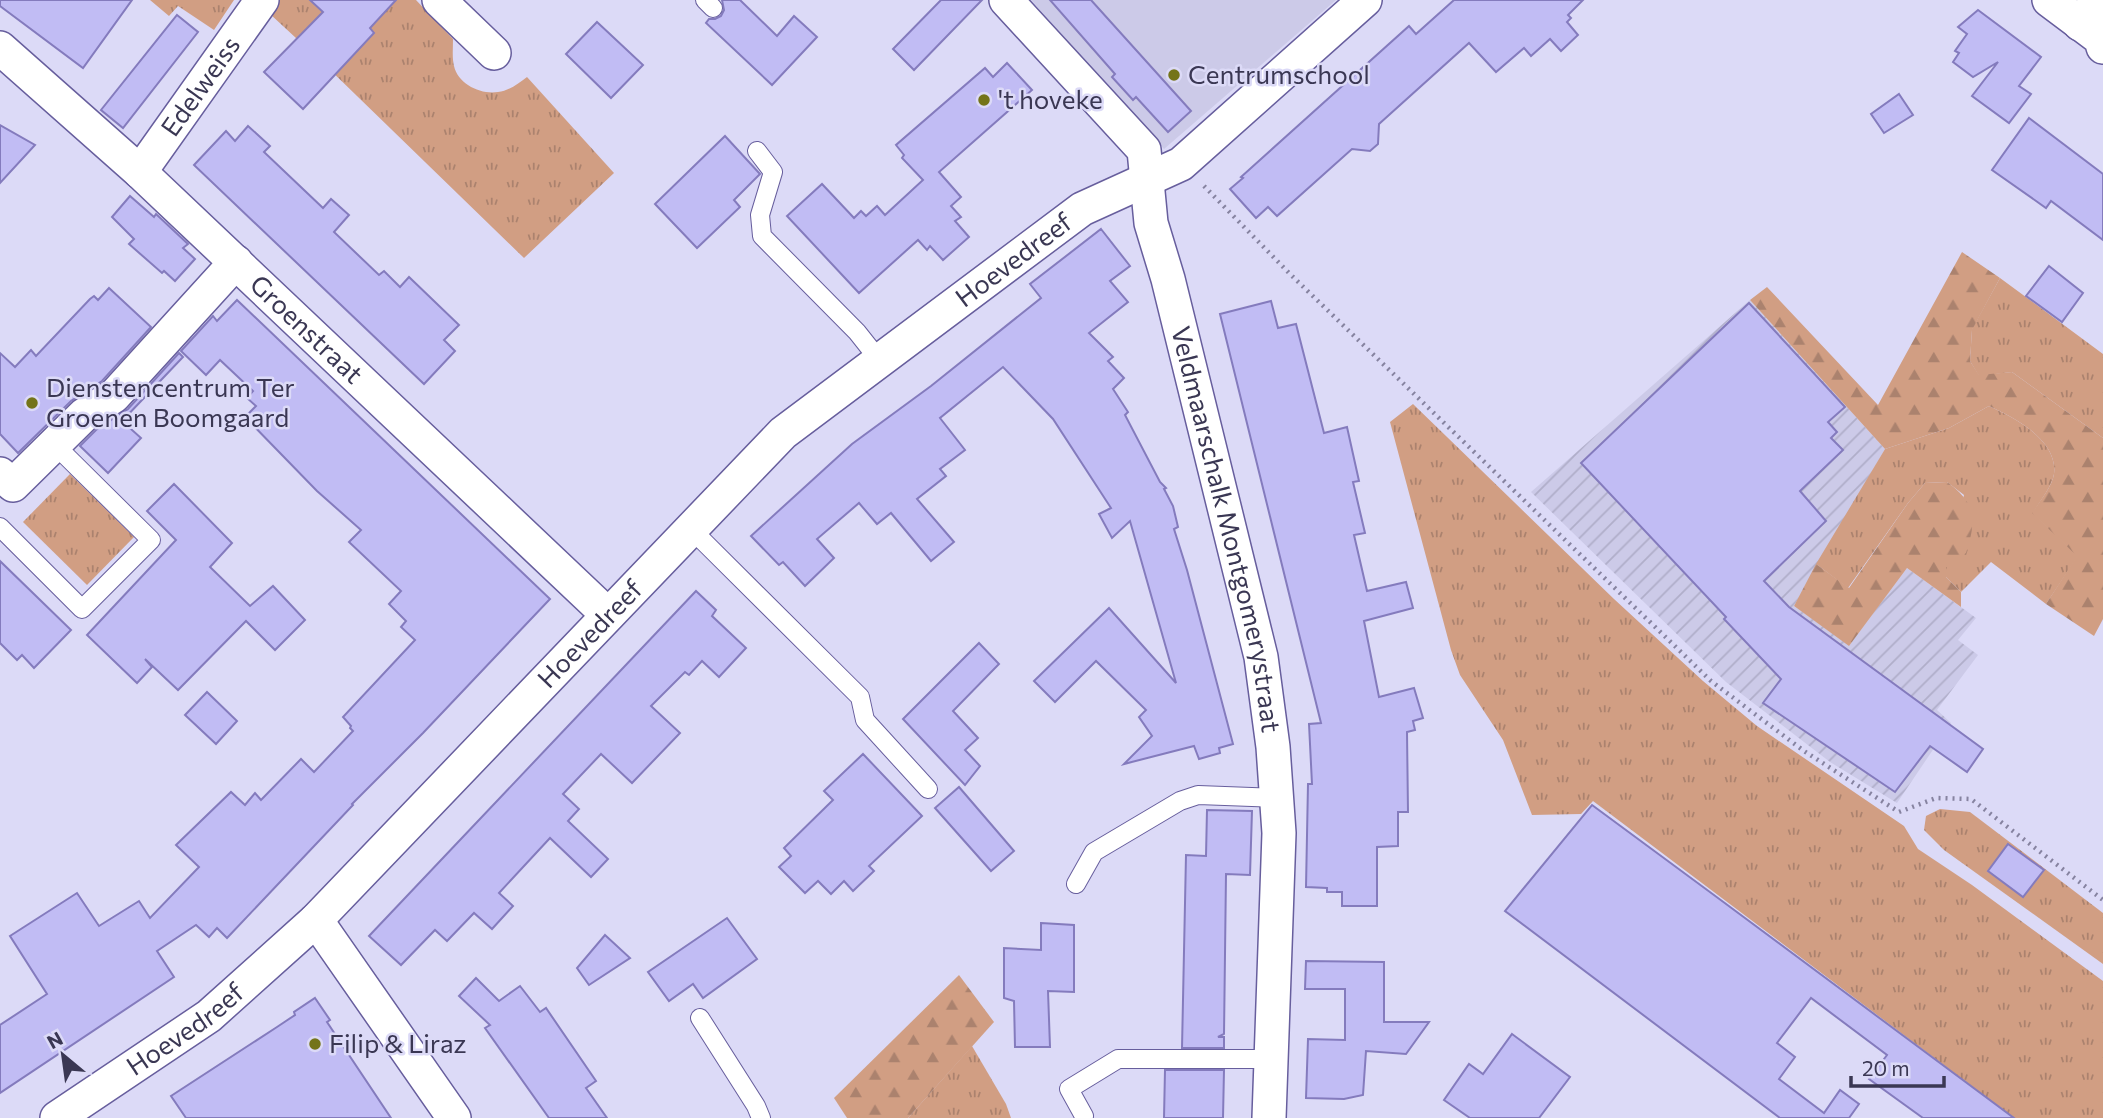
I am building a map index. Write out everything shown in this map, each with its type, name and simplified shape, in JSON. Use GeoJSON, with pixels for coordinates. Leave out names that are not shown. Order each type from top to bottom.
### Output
{"type":"FeatureCollection","features":[{"type":"Feature","properties":{"kind":"street","name":"Edelweiss"},"geometry":{"type":"LineString","coordinates":[[140,172],[261,0]]}},
{"type":"Feature","properties":{"kind":"street"},"geometry":{"type":"LineString","coordinates":[[439,0],[494,53]]}},
{"type":"Feature","properties":{"kind":"street","name":"Veldmaarschalk Montgomerystraat"},"geometry":{"type":"LineString","coordinates":[[1006,0],[1144,150],[1151,223],[1168,279],[1261,657],[1273,747],[1279,834],[1269,1118]]}},
{"type":"Feature","properties":{"kind":"street","name":"Hoevedreef"},"geometry":{"type":"LineString","coordinates":[[57,1118],[209,1016],[316,920],[783,433],[1082,209],[1181,164],[1365,0]]}},
{"type":"Feature","properties":{"kind":"street"},"geometry":{"type":"LineString","coordinates":[[2049,0],[2094,23]]}},
{"type":"Feature","properties":{"kind":"street","name":"Groenstraat"},"geometry":{"type":"LineString","coordinates":[[0,48],[140,172],[608,615]]}},
{"type":"Feature","properties":{"kind":"street"},"geometry":{"type":"LineString","coordinates":[[4,486],[84,415],[114,396],[236,262]]}},
{"type":"Feature","properties":{"kind":"street"},"geometry":{"type":"LineString","coordinates":[[316,920],[453,1118]]}},
{"type":"Feature","properties":{"kind":"lane"},"geometry":{"type":"LineString","coordinates":[[757,151],[773,172],[761,215],[762,236],[857,332],[880,361]]}},
{"type":"Feature","properties":{"kind":"lane"},"geometry":{"type":"LineString","coordinates":[[0,527],[82,609],[151,540],[54,444]]}},
{"type":"Feature","properties":{"kind":"lane"},"geometry":{"type":"LineString","coordinates":[[691,529],[860,697],[865,720],[928,789]]}},
{"type":"Feature","properties":{"kind":"lane"},"geometry":{"type":"LineString","coordinates":[[1076,884],[1094,852],[1180,801],[1198,795],[1276,798]]}},
{"type":"Feature","properties":{"kind":"lane"},"geometry":{"type":"LineString","coordinates":[[700,1018],[757,1106],[761,1118]]}},
{"type":"Feature","properties":{"kind":"lane"},"geometry":{"type":"LineString","coordinates":[[1084,1116],[1069,1089],[1118,1059],[1270,1059]]}},
{"type":"Feature","properties":{"kind":"path"},"geometry":{"type":"LineString","coordinates":[[1181,164],[1289,273],[1711,681],[1804,751],[1899,812],[1936,798],[1971,799],[2103,900]]}},
{"type":"Feature","properties":{"kind":"shaded area","name":"Centrumschool"},"geometry":{"type":"Polygon","coordinates":[[[1031,0],[1336,0],[1164,149],[1031,0]]]}},
{"type":"Feature","properties":{"kind":"shaded area"},"geometry":{"type":"Polygon","coordinates":[[[1750,300],[1885,449],[1794,606],[1849,645],[1907,568],[1976,618],[1958,640],[1978,655],[1937,710],[1951,723],[1897,803],[1830,762],[1726,682],[1531,492],[1750,300]]]}},
{"type":"Feature","properties":{"kind":"green space"},"geometry":{"type":"Polygon","coordinates":[[[150,0],[234,0],[214,30],[178,6],[169,16],[150,0]]]}},
{"type":"Feature","properties":{"kind":"green space"},"geometry":{"type":"Polygon","coordinates":[[[280,0],[416,0],[453,39],[454,66],[465,83],[485,92],[498,92],[527,77],[614,173],[524,258],[270,14],[280,0]]]}},
{"type":"Feature","properties":{"kind":"green space"},"geometry":{"type":"Polygon","coordinates":[[[1962,252],[2000,278],[1972,330],[1970,361],[1979,375],[2012,372],[2103,438],[2103,619],[2094,636],[2046,604],[2077,556],[2032,513],[2048,489],[2054,474],[2049,451],[2033,432],[1989,406],[1949,428],[1885,449],[1750,300],[1767,287],[1878,405],[1962,252]]]}},
{"type":"Feature","properties":{"kind":"green space"},"geometry":{"type":"Polygon","coordinates":[[[2000,278],[2103,354],[2103,438],[2012,372],[1979,376],[1970,361],[1972,329],[2000,278]]]}},
{"type":"Feature","properties":{"kind":"green space"},"geometry":{"type":"Polygon","coordinates":[[[1413,404],[1614,599],[1703,681],[1757,726],[1904,826],[1918,849],[2103,981],[2103,1118],[2014,1118],[1593,801],[1581,814],[1532,815],[1503,740],[1460,675],[1451,650],[1390,422],[1413,404]]]}},
{"type":"Feature","properties":{"kind":"green space"},"geometry":{"type":"Polygon","coordinates":[[[1989,406],[2033,432],[2049,451],[2053,462],[2053,479],[2033,513],[2078,556],[2046,604],[1991,562],[1961,592],[1946,577],[1946,564],[1964,495],[1947,482],[1925,483],[1848,588],[1816,564],[1885,449],[1949,428],[1989,406]]]}},
{"type":"Feature","properties":{"kind":"green space"},"geometry":{"type":"Polygon","coordinates":[[[70,474],[134,537],[87,585],[23,522],[70,474]]]}},
{"type":"Feature","properties":{"kind":"green space"},"geometry":{"type":"Polygon","coordinates":[[[1947,482],[1964,497],[1969,505],[1972,521],[1966,553],[1946,565],[1946,577],[1961,592],[1961,607],[1907,568],[1849,646],[1794,606],[1816,564],[1849,588],[1925,483],[1947,482]]]}},
{"type":"Feature","properties":{"kind":"green space"},"geometry":{"type":"Polygon","coordinates":[[[1940,809],[1970,812],[2103,913],[2103,964],[1944,850],[1924,830],[1926,816],[1940,809]]]}},
{"type":"Feature","properties":{"kind":"green space"},"geometry":{"type":"Polygon","coordinates":[[[959,975],[994,1022],[908,1118],[847,1118],[834,1098],[959,975]]]}},
{"type":"Feature","properties":{"kind":"green space"},"geometry":{"type":"Polygon","coordinates":[[[972,1046],[1006,1104],[1011,1118],[908,1118],[972,1046]]]}},
{"type":"Feature","properties":{"kind":"building"},"geometry":{"type":"Polygon","coordinates":[[[0,0],[132,0],[83,68],[0,6],[0,0]]]}},
{"type":"Feature","properties":{"kind":"building"},"geometry":{"type":"Polygon","coordinates":[[[310,0],[396,0],[370,28],[374,33],[303,109],[264,72],[323,12],[310,0]]]}},
{"type":"Feature","properties":{"kind":"building"},"geometry":{"type":"Polygon","coordinates":[[[722,0],[740,0],[777,36],[794,16],[817,37],[772,85],[706,23],[709,19],[721,16],[724,10],[722,0]]]}},
{"type":"Feature","properties":{"kind":"building"},"geometry":{"type":"Polygon","coordinates":[[[941,0],[982,0],[914,70],[893,49],[941,0]]]}},
{"type":"Feature","properties":{"kind":"building"},"geometry":{"type":"Polygon","coordinates":[[[1050,0],[1091,0],[1191,111],[1168,132],[1136,97],[1133,100],[1112,77],[1115,74],[1050,0]]]}},
{"type":"Feature","properties":{"kind":"building"},"geometry":{"type":"Polygon","coordinates":[[[1454,0],[1583,0],[1568,15],[1571,18],[1567,22],[1578,35],[1561,51],[1550,39],[1531,56],[1524,48],[1496,72],[1469,43],[1379,124],[1378,144],[1370,151],[1352,149],[1277,216],[1268,207],[1256,218],[1230,189],[1409,26],[1416,34],[1454,0]]]}},
{"type":"Feature","properties":{"kind":"building"},"geometry":{"type":"Polygon","coordinates":[[[1978,10],[2041,57],[2019,86],[2031,94],[2009,123],[1972,96],[1998,62],[1973,77],[1953,62],[1959,53],[1955,51],[1967,34],[1958,27],[1978,10]]]}},
{"type":"Feature","properties":{"kind":"building"},"geometry":{"type":"Polygon","coordinates":[[[177,15],[198,32],[123,128],[101,110],[177,15]]]}},
{"type":"Feature","properties":{"kind":"building"},"geometry":{"type":"Polygon","coordinates":[[[597,22],[643,65],[611,98],[566,54],[597,22]]]}},
{"type":"Feature","properties":{"kind":"building"},"geometry":{"type":"Polygon","coordinates":[[[1007,63],[1032,90],[939,172],[961,197],[951,206],[961,217],[955,221],[969,237],[943,260],[930,246],[927,250],[918,240],[859,293],[787,216],[822,184],[854,218],[861,211],[866,216],[877,206],[885,215],[923,180],[902,158],[904,155],[896,145],[985,68],[993,77],[1007,63]]]}},
{"type":"Feature","properties":{"kind":"building"},"geometry":{"type":"Polygon","coordinates":[[[1899,94],[1913,115],[1884,133],[1871,114],[1899,94]]]}},
{"type":"Feature","properties":{"kind":"building"},"geometry":{"type":"Polygon","coordinates":[[[2029,118],[2103,174],[2103,240],[2051,201],[2046,208],[1992,170],[2029,118]]]}},
{"type":"Feature","properties":{"kind":"building"},"geometry":{"type":"Polygon","coordinates":[[[0,125],[35,145],[0,183],[0,125]]]}},
{"type":"Feature","properties":{"kind":"building"},"geometry":{"type":"Polygon","coordinates":[[[248,126],[270,146],[264,152],[323,208],[331,199],[349,215],[334,232],[379,275],[384,271],[400,287],[409,277],[459,325],[444,340],[455,351],[424,384],[194,165],[226,131],[235,141],[248,126]]]}},
{"type":"Feature","properties":{"kind":"building"},"geometry":{"type":"Polygon","coordinates":[[[725,136],[760,174],[734,200],[740,207],[697,248],[655,204],[725,136]]]}},
{"type":"Feature","properties":{"kind":"building"},"geometry":{"type":"Polygon","coordinates":[[[130,196],[154,217],[156,214],[188,244],[183,248],[195,259],[175,281],[129,244],[134,239],[112,217],[130,196]]]}},
{"type":"Feature","properties":{"kind":"building"},"geometry":{"type":"Polygon","coordinates":[[[1101,229],[1130,266],[1110,281],[1128,302],[1089,333],[1113,357],[1108,361],[1124,378],[1113,389],[1128,412],[1125,415],[1160,482],[1166,488],[1164,489],[1173,506],[1178,527],[1174,529],[1233,744],[1219,748],[1220,753],[1199,759],[1194,746],[1124,764],[1152,736],[1139,717],[1146,710],[1096,661],[1055,702],[1034,681],[1109,608],[1176,683],[1130,521],[1112,538],[1099,514],[1111,508],[1053,419],[1003,367],[940,418],[965,450],[940,469],[946,476],[917,499],[954,542],[931,561],[891,513],[877,524],[859,503],[817,539],[834,558],[805,586],[783,562],[779,565],[751,536],[852,444],[931,386],[1041,298],[1030,284],[1101,229]]]}},
{"type":"Feature","properties":{"kind":"building"},"geometry":{"type":"Polygon","coordinates":[[[2049,266],[2083,293],[2062,322],[2026,296],[2049,266]]]}},
{"type":"Feature","properties":{"kind":"building"},"geometry":{"type":"Polygon","coordinates":[[[109,288],[151,327],[102,381],[71,401],[18,453],[0,434],[0,353],[15,367],[31,350],[36,356],[90,299],[94,296],[98,300],[109,288]]]}},
{"type":"Feature","properties":{"kind":"building"},"geometry":{"type":"Polygon","coordinates":[[[237,300],[550,599],[227,938],[217,928],[209,937],[196,925],[157,951],[174,977],[0,1093],[0,1025],[47,994],[10,936],[77,893],[99,926],[139,901],[150,918],[199,867],[176,845],[231,792],[245,805],[255,793],[261,800],[301,759],[314,772],[353,731],[343,717],[415,640],[401,627],[406,621],[389,604],[401,591],[349,542],[361,530],[317,491],[245,417],[256,406],[247,398],[253,391],[220,360],[206,375],[181,351],[213,316],[217,321],[237,300]]]}},
{"type":"Feature","properties":{"kind":"building"},"geometry":{"type":"Polygon","coordinates":[[[1271,301],[1278,328],[1296,324],[1324,433],[1347,427],[1359,481],[1353,482],[1365,533],[1354,535],[1367,591],[1406,582],[1413,608],[1364,621],[1379,697],[1414,688],[1423,718],[1413,721],[1415,730],[1407,732],[1408,812],[1398,812],[1398,846],[1377,847],[1377,906],[1342,906],[1342,892],[1306,887],[1308,784],[1312,784],[1309,724],[1321,723],[1220,314],[1271,301]]]}},
{"type":"Feature","properties":{"kind":"building"},"geometry":{"type":"Polygon","coordinates":[[[1749,303],[1845,407],[1828,422],[1837,432],[1831,438],[1843,450],[1800,491],[1826,521],[1764,581],[1789,607],[1983,749],[1967,772],[1930,746],[1895,792],[1763,703],[1781,679],[1581,463],[1749,303]]]}},
{"type":"Feature","properties":{"kind":"building"},"geometry":{"type":"Polygon","coordinates":[[[179,353],[183,357],[122,421],[141,438],[108,473],[80,446],[96,430],[128,409],[179,353]]]}},
{"type":"Feature","properties":{"kind":"building"},"geometry":{"type":"Polygon","coordinates":[[[174,484],[232,543],[210,567],[250,606],[273,586],[305,620],[275,650],[246,621],[178,690],[145,659],[152,667],[137,683],[87,635],[176,540],[147,511],[174,484]]]}},
{"type":"Feature","properties":{"kind":"building"},"geometry":{"type":"Polygon","coordinates":[[[0,561],[71,630],[34,668],[22,655],[17,660],[0,643],[0,561]]]}},
{"type":"Feature","properties":{"kind":"building"},"geometry":{"type":"Polygon","coordinates":[[[696,591],[716,610],[712,616],[746,648],[719,677],[702,661],[689,675],[685,672],[651,706],[680,733],[632,783],[601,754],[563,794],[579,809],[568,821],[608,859],[591,877],[550,838],[499,893],[513,906],[492,929],[474,913],[447,941],[435,930],[401,965],[369,936],[696,591]]]}},
{"type":"Feature","properties":{"kind":"building"},"geometry":{"type":"Polygon","coordinates":[[[979,643],[999,664],[953,711],[978,738],[965,750],[980,766],[965,785],[903,719],[979,643]]]}},
{"type":"Feature","properties":{"kind":"building"},"geometry":{"type":"Polygon","coordinates":[[[207,692],[237,721],[216,744],[185,715],[207,692]]]}},
{"type":"Feature","properties":{"kind":"building"},"geometry":{"type":"Polygon","coordinates":[[[863,754],[922,816],[869,866],[874,871],[853,891],[844,881],[831,894],[818,881],[805,893],[779,867],[791,856],[784,848],[833,800],[824,791],[863,754]]]}},
{"type":"Feature","properties":{"kind":"building"},"geometry":{"type":"Polygon","coordinates":[[[959,787],[1014,851],[991,871],[935,808],[959,787]]]}},
{"type":"Feature","properties":{"kind":"building"},"geometry":{"type":"Polygon","coordinates":[[[1592,805],[2014,1118],[1923,1118],[1869,1079],[1887,1055],[1811,998],[1777,1043],[1795,1057],[1779,1079],[1824,1113],[1840,1090],[1859,1104],[1849,1118],[1780,1118],[1505,911],[1592,805]]]}},
{"type":"Feature","properties":{"kind":"building"},"geometry":{"type":"Polygon","coordinates":[[[1207,810],[1252,811],[1250,875],[1226,874],[1224,1034],[1218,1037],[1224,1037],[1224,1048],[1182,1048],[1186,855],[1206,856],[1207,810]]]}},
{"type":"Feature","properties":{"kind":"building"},"geometry":{"type":"Polygon","coordinates":[[[2008,844],[2044,870],[2023,897],[1988,871],[2008,844]]]}},
{"type":"Feature","properties":{"kind":"building"},"geometry":{"type":"Polygon","coordinates":[[[727,918],[757,959],[703,998],[693,984],[669,1001],[648,972],[727,918]]]}},
{"type":"Feature","properties":{"kind":"building"},"geometry":{"type":"Polygon","coordinates":[[[1041,923],[1074,925],[1074,992],[1048,991],[1050,1047],[1015,1047],[1014,1001],[1004,998],[1004,948],[1041,950],[1041,923]]]}},
{"type":"Feature","properties":{"kind":"building"},"geometry":{"type":"Polygon","coordinates":[[[605,935],[630,958],[589,985],[577,968],[605,935]]]}},
{"type":"Feature","properties":{"kind":"building"},"geometry":{"type":"Polygon","coordinates":[[[1306,961],[1384,962],[1384,1022],[1429,1022],[1406,1054],[1366,1051],[1363,1095],[1344,1099],[1306,1098],[1308,1039],[1345,1040],[1345,989],[1305,989],[1306,961]]]}},
{"type":"Feature","properties":{"kind":"building"},"geometry":{"type":"Polygon","coordinates":[[[476,978],[499,1001],[520,986],[540,1012],[546,1008],[596,1081],[586,1088],[607,1118],[549,1118],[485,1028],[490,1025],[459,996],[476,978]]]}},
{"type":"Feature","properties":{"kind":"building"},"geometry":{"type":"Polygon","coordinates":[[[315,998],[330,1020],[327,1022],[391,1118],[186,1118],[171,1096],[295,1015],[294,1012],[315,998]]]}},
{"type":"Feature","properties":{"kind":"building"},"geometry":{"type":"Polygon","coordinates":[[[1512,1034],[1570,1077],[1539,1118],[1470,1118],[1444,1100],[1469,1064],[1483,1074],[1512,1034]]]}},
{"type":"Feature","properties":{"kind":"building"},"geometry":{"type":"Polygon","coordinates":[[[1165,1070],[1224,1070],[1223,1118],[1164,1118],[1165,1070]]]}},
{"type":"Feature","properties":{"kind":"place","name":"Centrumschool"},"geometry":{"type":"Point","coordinates":[1174,75]}},
{"type":"Feature","properties":{"kind":"place","name":"'t hoveke"},"geometry":{"type":"Point","coordinates":[984,100]}},
{"type":"Feature","properties":{"kind":"place","name":"Dienstencentrum Ter Groenen Boomgaard"},"geometry":{"type":"Point","coordinates":[32,403]}},
{"type":"Feature","properties":{"kind":"place","name":"Filip & Liraz"},"geometry":{"type":"Point","coordinates":[315,1044]}}]}
